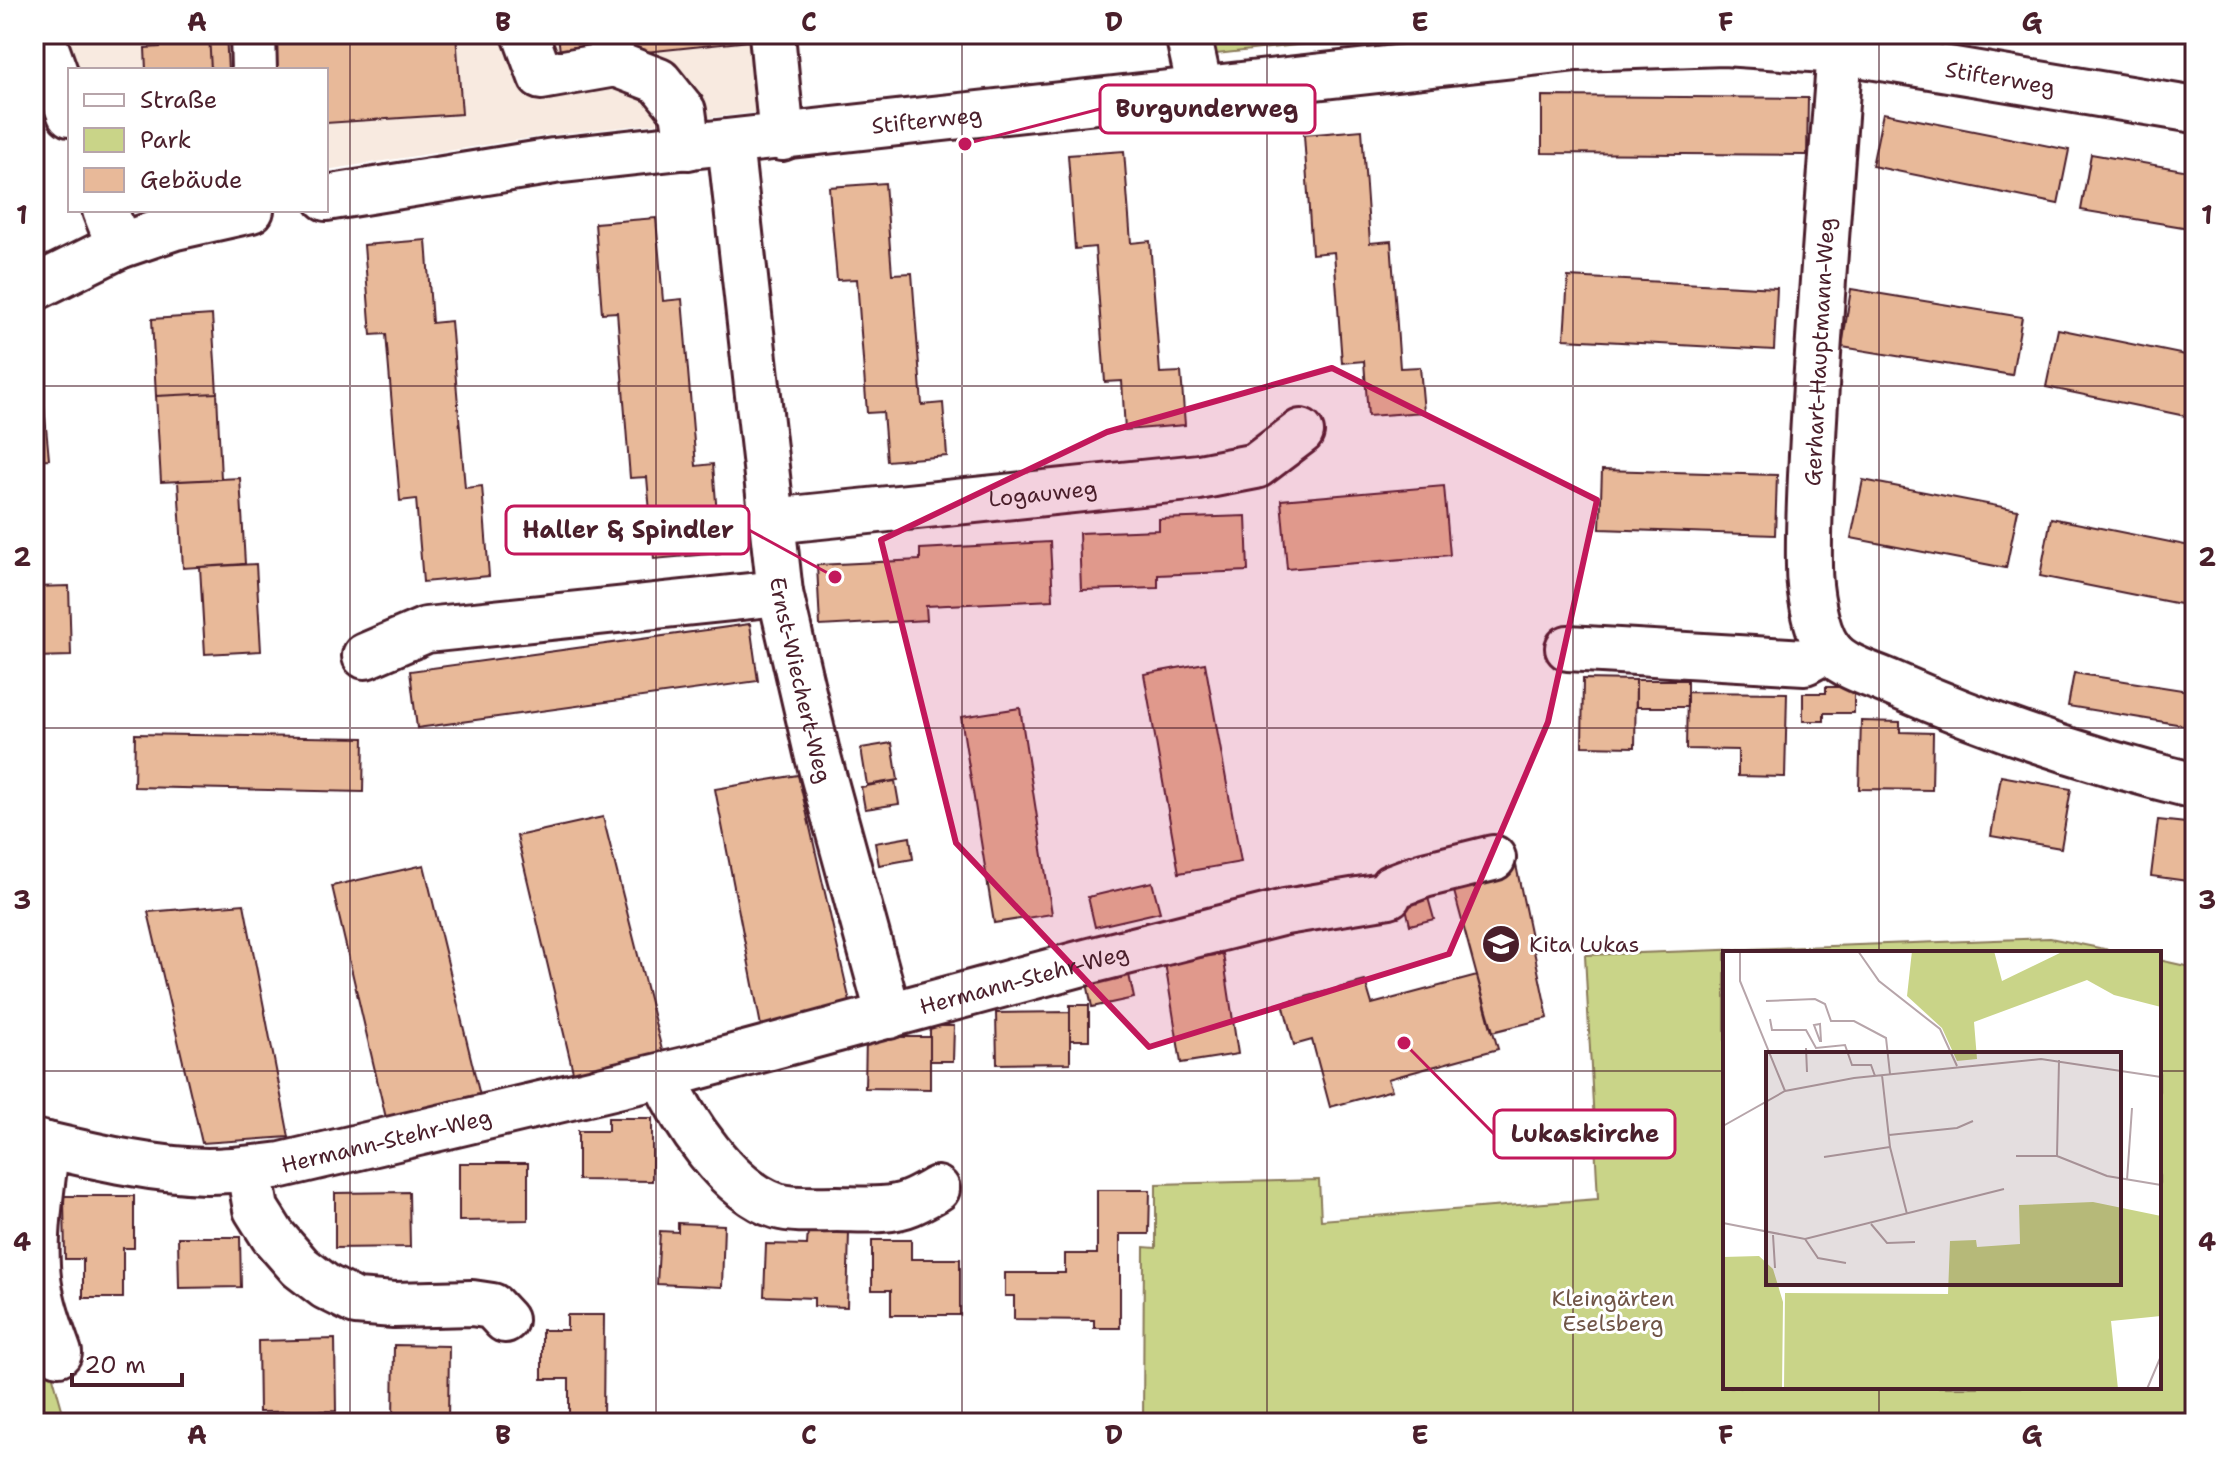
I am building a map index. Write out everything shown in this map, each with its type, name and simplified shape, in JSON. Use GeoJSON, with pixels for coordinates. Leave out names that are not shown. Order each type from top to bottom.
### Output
{"type":"FeatureCollection","features":[{"type":"Feature","properties":{"kind":"street"},"geometry":{"type":"LineString","coordinates":[[41,34],[68,108]]}},
{"type":"Feature","properties":{"kind":"street"},"geometry":{"type":"LineString","coordinates":[[253,34],[254,68]]}},
{"type":"Feature","properties":{"kind":"street","name":"Ernst-Wiechert-Weg"},"geometry":{"type":"LineString","coordinates":[[525,34],[541,77],[615,64],[659,81],[709,145],[772,521],[780,593],[817,753],[889,1016]]}},
{"type":"Feature","properties":{"kind":"street"},"geometry":{"type":"LineString","coordinates":[[772,34],[782,138]]}},
{"type":"Feature","properties":{"kind":"street"},"geometry":{"type":"LineString","coordinates":[[1188,34],[1200,89]]}},
{"type":"Feature","properties":{"kind":"street","name":"Stifterweg"},"geometry":{"type":"LineString","coordinates":[[328,198],[554,161],[1576,48],[1724,43],[1840,51],[2195,110]]}},
{"type":"Feature","properties":{"kind":"street","name":"Gerhart-Hauptmann-Weg"},"geometry":{"type":"LineString","coordinates":[[1829,649],[1818,627],[1809,569],[1823,263],[1840,51]]}},
{"type":"Feature","properties":{"kind":"street"},"geometry":{"type":"LineString","coordinates":[[34,288],[112,228],[175,227],[242,212]]}},
{"type":"Feature","properties":{"kind":"street","name":"Logauweg"},"geometry":{"type":"LineString","coordinates":[[772,521],[1199,477],[1256,466],[1301,432]]}},
{"type":"Feature","properties":{"kind":"street"},"geometry":{"type":"LineString","coordinates":[[365,656],[426,630],[780,593]]}},
{"type":"Feature","properties":{"kind":"street"},"geometry":{"type":"LineString","coordinates":[[1568,648],[1805,662],[1829,649],[1843,662],[2012,731],[2142,773],[2195,786]]}},
{"type":"Feature","properties":{"kind":"street","name":"Hermann-Stehr-Weg"},"geometry":{"type":"LineString","coordinates":[[40,1144],[156,1166],[205,1171],[249,1170],[282,1165],[663,1076],[1285,912],[1389,895],[1392,887],[1424,875],[1493,858]]}},
{"type":"Feature","properties":{"kind":"street"},"geometry":{"type":"LineString","coordinates":[[663,1076],[689,1127],[737,1181],[758,1198],[780,1207],[873,1209],[908,1204],[937,1189]]}},
{"type":"Feature","properties":{"kind":"street"},"geometry":{"type":"LineString","coordinates":[[40,1144],[38,1265],[41,1298],[59,1353]]}},
{"type":"Feature","properties":{"kind":"street","name":"Hermann-Stehr-Weg"},"geometry":{"type":"LineString","coordinates":[[249,1170],[256,1209],[273,1236],[300,1267],[326,1287],[356,1302],[394,1305],[472,1303],[492,1306],[505,1320]]}},
{"type":"Feature","properties":{"kind":"highlighted area"},"geometry":{"type":"Polygon","coordinates":[[[1332,368],[1597,500],[1548,722],[1449,954],[1149,1047],[956,843],[881,540],[1107,432],[1332,368]]]}},
{"type":"Feature","properties":{"kind":"shaded area"},"geometry":{"type":"Polygon","coordinates":[[[58,34],[761,34],[770,111],[550,135],[328,170],[328,68],[71,68],[58,34]]]}},
{"type":"Feature","properties":{"kind":"green space"},"geometry":{"type":"Polygon","coordinates":[[[1196,34],[1321,34],[1322,42],[1199,56],[1196,34]]]}},
{"type":"Feature","properties":{"kind":"green space","name":"Kleingärten Eselsberg"},"geometry":{"type":"Polygon","coordinates":[[[2050,938],[2114,951],[1723,951],[1723,1389],[2161,1389],[2161,960],[2195,968],[2195,1423],[1143,1423],[1144,1247],[1156,1248],[1156,1184],[1319,1180],[1321,1220],[1598,1199],[1585,955],[2050,938]]]}},
{"type":"Feature","properties":{"kind":"green space"},"geometry":{"type":"Polygon","coordinates":[[[34,1346],[48,1359],[66,1423],[34,1423],[34,1346]]]}},
{"type":"Feature","properties":{"kind":"building"},"geometry":{"type":"Polygon","coordinates":[[[159,34],[209,34],[211,68],[146,68],[145,48],[160,47],[159,34]]]}},
{"type":"Feature","properties":{"kind":"building"},"geometry":{"type":"Polygon","coordinates":[[[209,34],[226,34],[228,68],[211,68],[209,34]]]}},
{"type":"Feature","properties":{"kind":"building"},"geometry":{"type":"Polygon","coordinates":[[[274,34],[456,34],[462,114],[328,123],[328,68],[276,68],[274,34]]]}},
{"type":"Feature","properties":{"kind":"building"},"geometry":{"type":"Polygon","coordinates":[[[558,34],[575,34],[576,43],[660,34],[748,34],[749,41],[561,61],[558,34]]]}},
{"type":"Feature","properties":{"kind":"building"},"geometry":{"type":"Polygon","coordinates":[[[575,34],[660,34],[576,43],[575,34]]]}},
{"type":"Feature","properties":{"kind":"building"},"geometry":{"type":"Polygon","coordinates":[[[998,34],[1045,34],[999,40],[998,34]]]}},
{"type":"Feature","properties":{"kind":"building"},"geometry":{"type":"Polygon","coordinates":[[[1542,96],[1808,98],[1807,155],[1542,153],[1542,96]]]}},
{"type":"Feature","properties":{"kind":"building"},"geometry":{"type":"Polygon","coordinates":[[[1883,113],[2069,150],[2058,204],[1872,166],[1883,113]]]}},
{"type":"Feature","properties":{"kind":"building"},"geometry":{"type":"Polygon","coordinates":[[[1362,130],[1370,243],[1391,241],[1400,368],[1420,367],[1424,412],[1368,416],[1364,361],[1342,363],[1334,252],[1312,254],[1304,135],[1362,130]]]}},
{"type":"Feature","properties":{"kind":"building"},"geometry":{"type":"Polygon","coordinates":[[[1124,151],[1131,243],[1150,241],[1160,373],[1181,372],[1185,425],[1125,430],[1122,381],[1105,382],[1095,247],[1075,249],[1068,155],[1124,151]]]}},
{"type":"Feature","properties":{"kind":"building"},"geometry":{"type":"Polygon","coordinates":[[[2091,154],[2195,172],[2195,229],[2081,210],[2091,154]]]}},
{"type":"Feature","properties":{"kind":"building"},"geometry":{"type":"Polygon","coordinates":[[[885,183],[892,274],[912,273],[922,405],[943,403],[947,456],[887,461],[883,412],[867,413],[857,279],[837,280],[829,187],[885,183]]]}},
{"type":"Feature","properties":{"kind":"building"},"geometry":{"type":"Polygon","coordinates":[[[656,218],[663,301],[682,299],[696,466],[713,464],[720,553],[654,559],[647,477],[630,478],[617,312],[602,313],[595,223],[656,218]]]}},
{"type":"Feature","properties":{"kind":"building"},"geometry":{"type":"Polygon","coordinates":[[[426,240],[432,323],[451,321],[465,488],[482,486],[489,576],[423,582],[416,499],[400,501],[386,334],[371,335],[364,245],[426,240]]]}},
{"type":"Feature","properties":{"kind":"building"},"geometry":{"type":"Polygon","coordinates":[[[1568,277],[1777,288],[1774,350],[1564,339],[1568,277]]]}},
{"type":"Feature","properties":{"kind":"building"},"geometry":{"type":"Polygon","coordinates":[[[1851,289],[2022,317],[2012,375],[1842,347],[1851,289]]]}},
{"type":"Feature","properties":{"kind":"building"},"geometry":{"type":"Polygon","coordinates":[[[212,315],[217,393],[156,396],[152,319],[212,315]]]}},
{"type":"Feature","properties":{"kind":"building"},"geometry":{"type":"Polygon","coordinates":[[[2058,329],[2195,357],[2195,418],[2046,387],[2058,329]]]}},
{"type":"Feature","properties":{"kind":"building"},"geometry":{"type":"Polygon","coordinates":[[[217,393],[221,479],[161,482],[156,396],[217,393]]]}},
{"type":"Feature","properties":{"kind":"building"},"geometry":{"type":"Polygon","coordinates":[[[43,395],[49,459],[34,460],[34,396],[43,395]]]}},
{"type":"Feature","properties":{"kind":"building"},"geometry":{"type":"Polygon","coordinates":[[[1602,470],[1777,475],[1775,535],[1600,529],[1602,470]]]}},
{"type":"Feature","properties":{"kind":"building"},"geometry":{"type":"Polygon","coordinates":[[[240,478],[245,564],[183,568],[178,481],[240,478]]]}},
{"type":"Feature","properties":{"kind":"building"},"geometry":{"type":"Polygon","coordinates":[[[1863,480],[2018,510],[2006,568],[1851,538],[1863,480]]]}},
{"type":"Feature","properties":{"kind":"building"},"geometry":{"type":"Polygon","coordinates":[[[1444,486],[1450,555],[1287,569],[1281,500],[1444,486]]]}},
{"type":"Feature","properties":{"kind":"building"},"geometry":{"type":"Polygon","coordinates":[[[1246,516],[1248,571],[1158,575],[1158,588],[1081,590],[1079,533],[1159,530],[1159,519],[1246,516]]]}},
{"type":"Feature","properties":{"kind":"building"},"geometry":{"type":"Polygon","coordinates":[[[2051,518],[2195,547],[2195,607],[2040,576],[2051,518]]]}},
{"type":"Feature","properties":{"kind":"building"},"geometry":{"type":"Polygon","coordinates":[[[1050,542],[1053,600],[926,606],[927,620],[820,626],[817,565],[920,560],[920,549],[1050,542]]]}},
{"type":"Feature","properties":{"kind":"building"},"geometry":{"type":"Polygon","coordinates":[[[256,564],[261,651],[205,654],[200,567],[256,564]]]}},
{"type":"Feature","properties":{"kind":"building"},"geometry":{"type":"Polygon","coordinates":[[[69,586],[71,656],[34,657],[34,587],[69,586]]]}},
{"type":"Feature","properties":{"kind":"building"},"geometry":{"type":"Polygon","coordinates":[[[750,624],[758,681],[417,728],[410,671],[750,624]]]}},
{"type":"Feature","properties":{"kind":"building"},"geometry":{"type":"Polygon","coordinates":[[[1205,663],[1241,862],[1179,873],[1144,674],[1205,663]]]}},
{"type":"Feature","properties":{"kind":"building"},"geometry":{"type":"Polygon","coordinates":[[[2074,673],[2195,692],[2195,727],[2068,706],[2074,673]]]}},
{"type":"Feature","properties":{"kind":"building"},"geometry":{"type":"Polygon","coordinates":[[[1583,679],[1636,680],[1635,747],[1582,746],[1583,679]]]}},
{"type":"Feature","properties":{"kind":"building"},"geometry":{"type":"Polygon","coordinates":[[[1636,680],[1687,680],[1687,707],[1636,707],[1636,680]]]}},
{"type":"Feature","properties":{"kind":"building"},"geometry":{"type":"Polygon","coordinates":[[[1826,687],[1854,687],[1854,713],[1824,713],[1824,721],[1803,721],[1803,693],[1826,693],[1826,687]]]}},
{"type":"Feature","properties":{"kind":"building"},"geometry":{"type":"Polygon","coordinates":[[[1687,692],[1787,693],[1785,777],[1738,776],[1738,750],[1686,749],[1687,692]]]}},
{"type":"Feature","properties":{"kind":"building"},"geometry":{"type":"Polygon","coordinates":[[[1020,708],[1052,914],[994,923],[961,717],[1020,708]]]}},
{"type":"Feature","properties":{"kind":"building"},"geometry":{"type":"Polygon","coordinates":[[[1861,721],[1900,722],[1900,732],[1933,733],[1932,790],[1859,789],[1861,721]]]}},
{"type":"Feature","properties":{"kind":"building"},"geometry":{"type":"Polygon","coordinates":[[[135,734],[364,738],[363,792],[134,787],[135,734]]]}},
{"type":"Feature","properties":{"kind":"building"},"geometry":{"type":"Polygon","coordinates":[[[892,743],[898,780],[867,785],[861,748],[892,743]]]}},
{"type":"Feature","properties":{"kind":"building"},"geometry":{"type":"Polygon","coordinates":[[[798,775],[850,1002],[761,1026],[715,789],[798,775]]]}},
{"type":"Feature","properties":{"kind":"building"},"geometry":{"type":"Polygon","coordinates":[[[2001,776],[2071,789],[2061,848],[1991,836],[2001,776]]]}},
{"type":"Feature","properties":{"kind":"building"},"geometry":{"type":"Polygon","coordinates":[[[895,781],[899,804],[865,809],[861,787],[895,781]]]}},
{"type":"Feature","properties":{"kind":"building"},"geometry":{"type":"Polygon","coordinates":[[[603,817],[663,1054],[574,1076],[517,836],[603,817]]]}},
{"type":"Feature","properties":{"kind":"building"},"geometry":{"type":"Polygon","coordinates":[[[2158,820],[2195,824],[2195,882],[2151,876],[2158,820]]]}},
{"type":"Feature","properties":{"kind":"building"},"geometry":{"type":"Polygon","coordinates":[[[910,837],[913,859],[879,865],[875,843],[910,837]]]}},
{"type":"Feature","properties":{"kind":"building"},"geometry":{"type":"Polygon","coordinates":[[[424,865],[481,1100],[386,1118],[332,886],[424,865]]]}},
{"type":"Feature","properties":{"kind":"building","name":"Kita Lukas"},"geometry":{"type":"Polygon","coordinates":[[[1516,865],[1548,1018],[1492,1032],[1452,884],[1516,865]]]}},
{"type":"Feature","properties":{"kind":"building"},"geometry":{"type":"Polygon","coordinates":[[[1152,882],[1160,912],[1095,927],[1088,897],[1152,882]]]}},
{"type":"Feature","properties":{"kind":"building"},"geometry":{"type":"Polygon","coordinates":[[[1427,894],[1434,919],[1410,925],[1404,899],[1427,894]]]}},
{"type":"Feature","properties":{"kind":"building"},"geometry":{"type":"Polygon","coordinates":[[[244,904],[289,1137],[202,1143],[148,912],[244,904]]]}},
{"type":"Feature","properties":{"kind":"building"},"geometry":{"type":"Polygon","coordinates":[[[1223,954],[1238,1054],[1181,1063],[1165,963],[1223,954]]]}},
{"type":"Feature","properties":{"kind":"building"},"geometry":{"type":"Polygon","coordinates":[[[1128,970],[1134,998],[1092,1007],[1086,978],[1128,970]]]}},
{"type":"Feature","properties":{"kind":"building"},"geometry":{"type":"Polygon","coordinates":[[[1477,976],[1498,1049],[1388,1079],[1392,1090],[1330,1107],[1312,1040],[1294,1045],[1283,1003],[1365,981],[1372,1004],[1477,976]]]}},
{"type":"Feature","properties":{"kind":"building"},"geometry":{"type":"Polygon","coordinates":[[[1070,1005],[1089,1005],[1089,1040],[1070,1040],[1070,1005]]]}},
{"type":"Feature","properties":{"kind":"building"},"geometry":{"type":"Polygon","coordinates":[[[1070,1012],[1070,1063],[997,1064],[996,1013],[1070,1012]]]}},
{"type":"Feature","properties":{"kind":"building"},"geometry":{"type":"Polygon","coordinates":[[[930,1026],[954,1026],[953,1061],[930,1061],[930,1026]]]}},
{"type":"Feature","properties":{"kind":"building"},"geometry":{"type":"Polygon","coordinates":[[[866,1037],[930,1037],[930,1089],[865,1088],[866,1037]]]}},
{"type":"Feature","properties":{"kind":"building"},"geometry":{"type":"Polygon","coordinates":[[[608,1118],[652,1118],[652,1181],[578,1180],[578,1131],[608,1131],[608,1118]]]}},
{"type":"Feature","properties":{"kind":"building"},"geometry":{"type":"Polygon","coordinates":[[[459,1163],[528,1163],[528,1220],[459,1221],[459,1163]]]}},
{"type":"Feature","properties":{"kind":"building"},"geometry":{"type":"Polygon","coordinates":[[[1097,1190],[1150,1190],[1149,1234],[1120,1234],[1120,1328],[1094,1328],[1094,1320],[1014,1319],[1014,1296],[1005,1296],[1005,1273],[1065,1273],[1065,1254],[1097,1254],[1097,1190]]]}},
{"type":"Feature","properties":{"kind":"building"},"geometry":{"type":"Polygon","coordinates":[[[409,1192],[410,1247],[335,1248],[335,1193],[409,1192]]]}},
{"type":"Feature","properties":{"kind":"building"},"geometry":{"type":"Polygon","coordinates":[[[64,1196],[134,1196],[134,1248],[123,1248],[123,1298],[83,1298],[83,1259],[65,1259],[64,1196]]]}},
{"type":"Feature","properties":{"kind":"building"},"geometry":{"type":"Polygon","coordinates":[[[678,1223],[724,1225],[722,1287],[657,1284],[660,1231],[678,1232],[678,1223]]]}},
{"type":"Feature","properties":{"kind":"building"},"geometry":{"type":"Polygon","coordinates":[[[808,1230],[849,1232],[847,1307],[814,1306],[814,1298],[764,1296],[766,1244],[807,1245],[808,1230]]]}},
{"type":"Feature","properties":{"kind":"building"},"geometry":{"type":"Polygon","coordinates":[[[178,1237],[240,1237],[241,1287],[179,1288],[178,1237]]]}},
{"type":"Feature","properties":{"kind":"building"},"geometry":{"type":"Polygon","coordinates":[[[872,1240],[911,1240],[911,1259],[960,1259],[960,1315],[891,1315],[891,1290],[872,1290],[872,1240]]]}},
{"type":"Feature","properties":{"kind":"building"},"geometry":{"type":"Polygon","coordinates":[[[567,1315],[604,1315],[603,1421],[569,1421],[569,1379],[542,1379],[542,1330],[567,1330],[567,1315]]]}},
{"type":"Feature","properties":{"kind":"building"},"geometry":{"type":"Polygon","coordinates":[[[335,1339],[336,1411],[259,1412],[258,1341],[335,1339]]]}},
{"type":"Feature","properties":{"kind":"building"},"geometry":{"type":"Polygon","coordinates":[[[394,1345],[449,1346],[448,1421],[393,1421],[394,1345]]]}},
{"type":"Feature","properties":{"kind":"place","name":"Burgunderweg"},"geometry":{"type":"Point","coordinates":[965,144]}},
{"type":"Feature","properties":{"kind":"place","name":"Haller & Spindler"},"geometry":{"type":"Point","coordinates":[835,577]}},
{"type":"Feature","properties":{"kind":"place","name":"Kita Lukas"},"geometry":{"type":"Point","coordinates":[1501,944]}},
{"type":"Feature","properties":{"kind":"place","name":"Lukaskirche"},"geometry":{"type":"Point","coordinates":[1404,1043]}}]}
